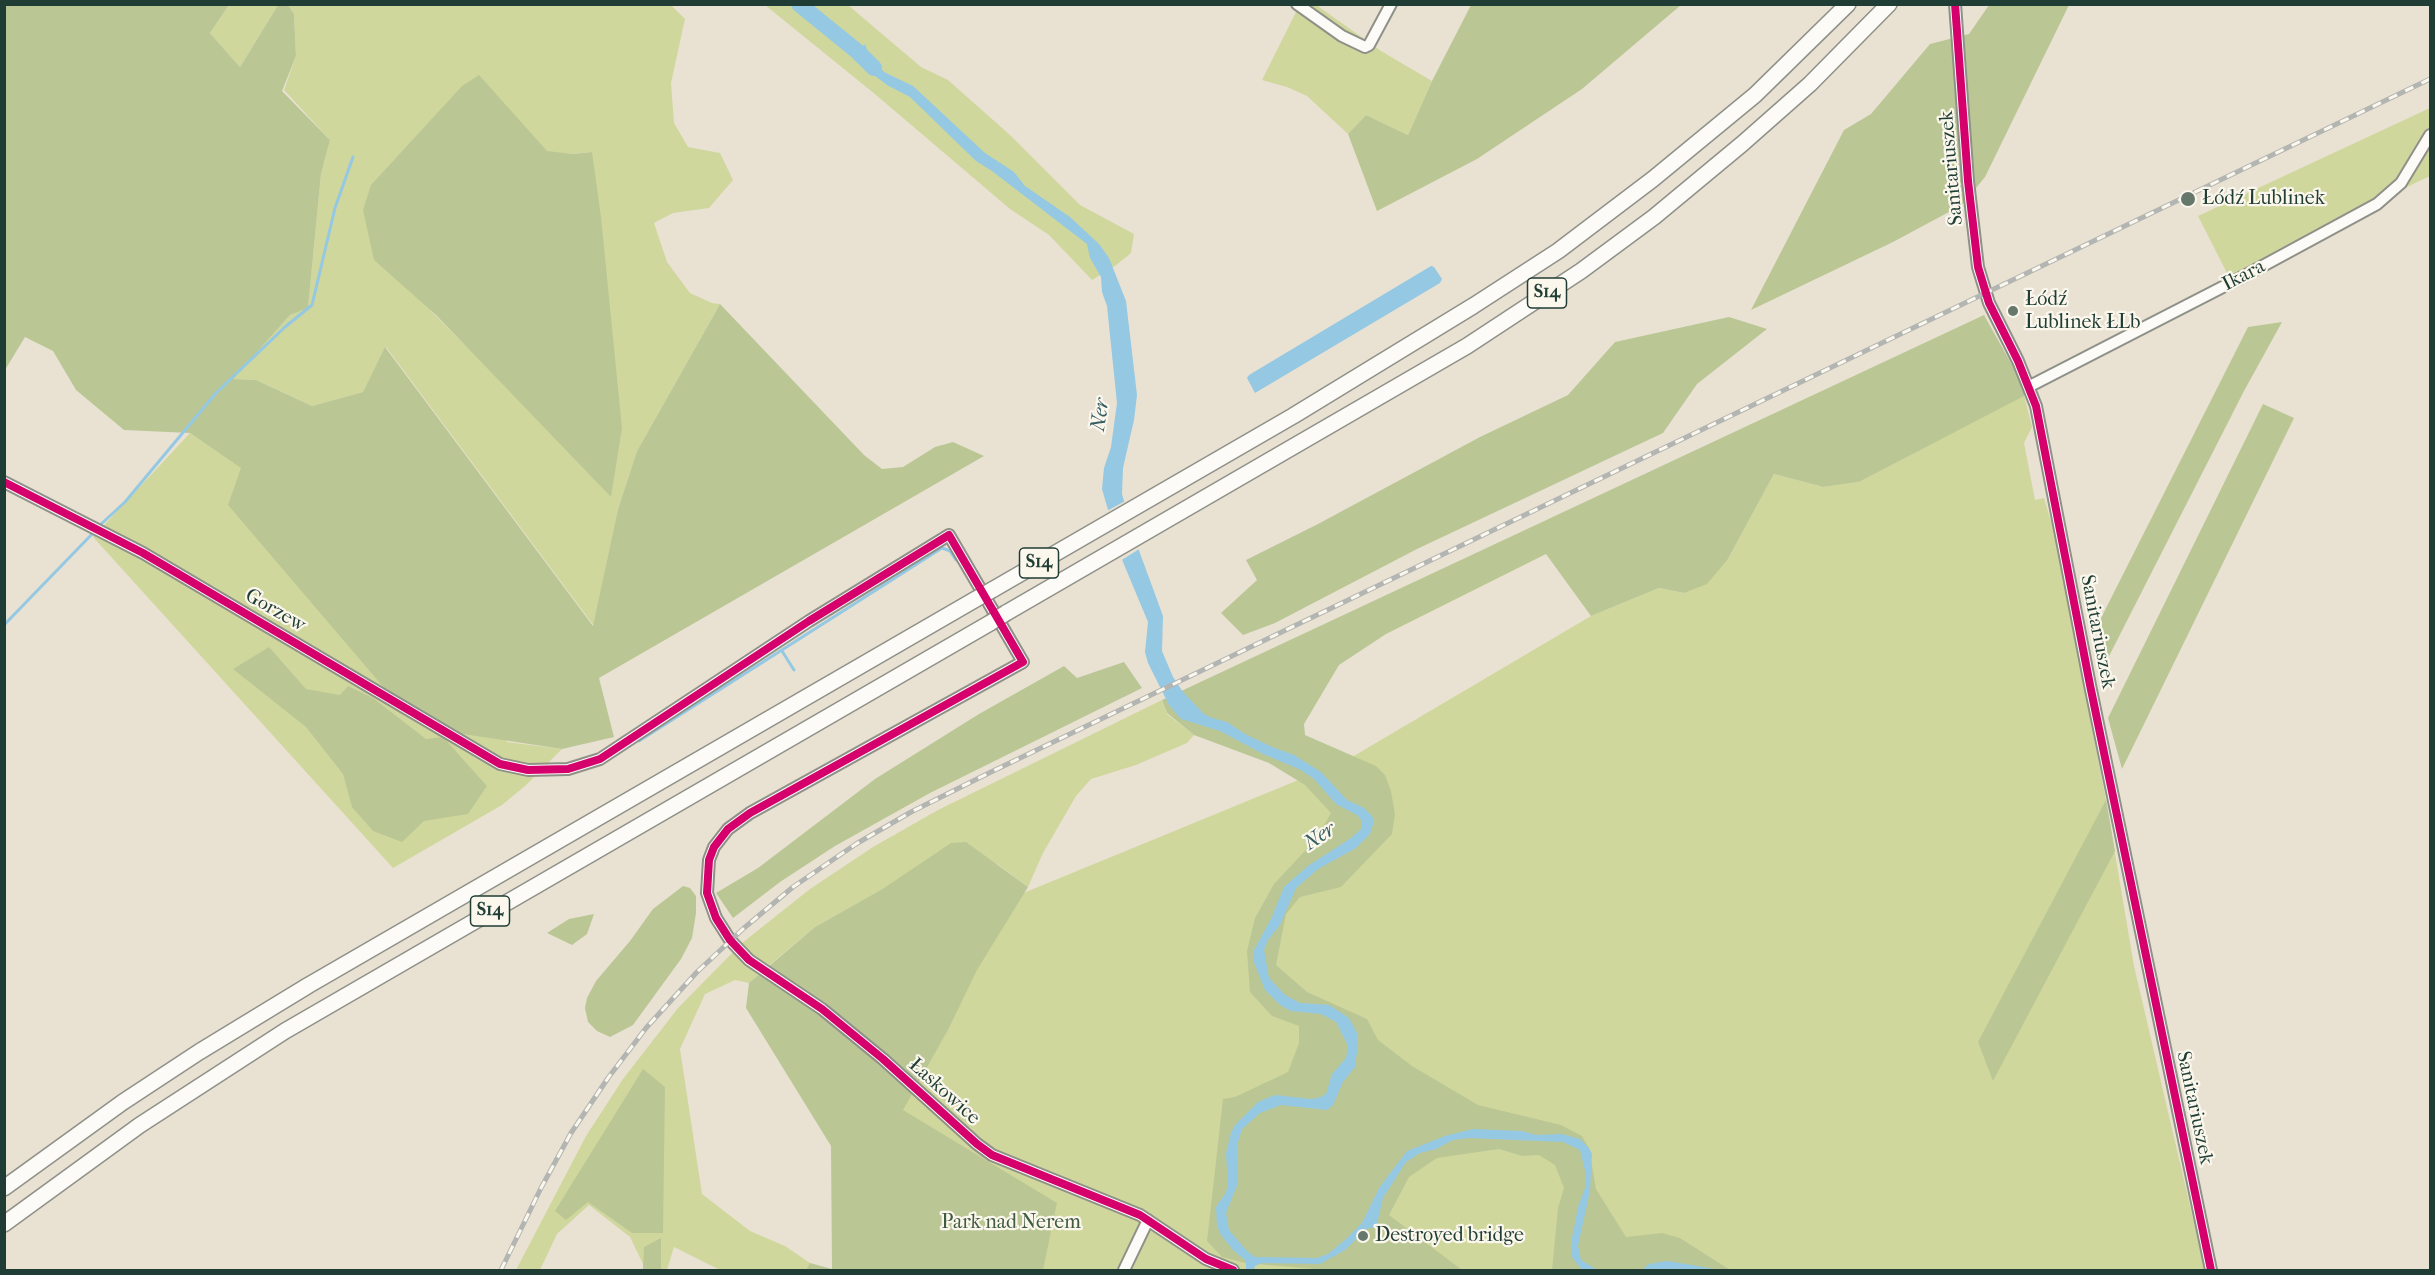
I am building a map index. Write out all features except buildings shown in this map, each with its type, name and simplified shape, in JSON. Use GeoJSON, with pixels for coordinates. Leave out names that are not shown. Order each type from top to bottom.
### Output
{"type":"FeatureCollection","features":[{"type":"Feature","properties":{"kind":"highway","name":"S14"},"geometry":{"type":"LineString","coordinates":[[4,1188],[123,1102],[269,1009],[1293,416],[1473,306],[1558,250],[1653,180],[1737,110],[1848,4]]}},
{"type":"Feature","properties":{"kind":"highway","name":"S14"},"geometry":{"type":"LineString","coordinates":[[4,1224],[130,1132],[285,1031],[1467,346],[1581,271],[1654,217],[1810,84],[1889,4]]}},
{"type":"Feature","properties":{"kind":"street"},"geometry":{"type":"LineString","coordinates":[[1297,4],[1342,36],[1365,46],[1369,45],[1391,4]]}},
{"type":"Feature","properties":{"kind":"street","name":"Sanitariuszek"},"geometry":{"type":"LineString","coordinates":[[1955,4],[1968,181],[1978,267],[1989,303],[2030,386],[2037,410],[2090,684],[2211,1270]]}},
{"type":"Feature","properties":{"kind":"street","name":"Ikara"},"geometry":{"type":"LineString","coordinates":[[2030,386],[2246,275],[2377,204],[2402,183],[2430,135]]}},
{"type":"Feature","properties":{"kind":"street","name":"Gorzew"},"geometry":{"type":"LineString","coordinates":[[4,482],[143,553],[500,764],[528,770],[568,770],[600,759],[800,627],[949,535],[1023,662],[750,813],[728,829],[714,847],[709,860]]}},
{"type":"Feature","properties":{"kind":"street","name":"Łaskowice"},"geometry":{"type":"LineString","coordinates":[[709,860],[707,893],[716,918],[730,940],[749,960],[830,1015],[883,1059],[976,1144],[992,1155],[1148,1220],[1206,1258],[1233,1270]]}},
{"type":"Feature","properties":{"kind":"street"},"geometry":{"type":"LineString","coordinates":[[1124,1270],[1148,1220]]}},
{"type":"Feature","properties":{"kind":"green space"},"geometry":{"type":"Polygon","coordinates":[[[670,4],[685,19],[671,83],[674,123],[688,147],[720,153],[733,180],[709,208],[673,213],[654,223],[667,262],[690,293],[712,303],[720,304],[637,451],[618,509],[594,626],[386,347],[363,392],[312,406],[256,380],[232,379],[290,315],[308,307],[321,174],[330,140],[284,90],[296,56],[294,14],[288,5],[670,4]],[[547,152],[431,311],[467,347],[591,152],[573,154],[547,152]]]}},
{"type":"Feature","properties":{"kind":"green space"},"geometry":{"type":"Polygon","coordinates":[[[1315,4],[1381,51],[1432,81],[1408,135],[1366,115],[1348,134],[1307,96],[1262,80],[1298,5],[1315,4]]]}},
{"type":"Feature","properties":{"kind":"green space"},"geometry":{"type":"Polygon","coordinates":[[[5,5],[229,5],[210,33],[240,67],[278,5],[288,5],[294,14],[296,56],[282,91],[330,140],[321,174],[308,308],[290,315],[233,379],[256,380],[312,406],[363,392],[385,347],[593,626],[618,509],[637,451],[720,304],[864,455],[882,469],[903,467],[935,447],[953,442],[984,456],[599,678],[614,737],[562,749],[463,734],[391,696],[228,505],[241,468],[190,433],[124,430],[76,390],[53,351],[25,337],[5,370],[5,5]]]}},
{"type":"Feature","properties":{"kind":"green space"},"geometry":{"type":"Polygon","coordinates":[[[229,5],[278,5],[240,67],[210,33],[229,5]]]}},
{"type":"Feature","properties":{"kind":"green space"},"geometry":{"type":"Polygon","coordinates":[[[765,5],[848,5],[921,67],[948,80],[1010,135],[1080,205],[1134,234],[1131,253],[1092,280],[1049,235],[1010,209],[876,95],[765,5]]]}},
{"type":"Feature","properties":{"kind":"green space"},"geometry":{"type":"Polygon","coordinates":[[[1471,5],[1681,5],[1582,89],[1477,159],[1377,211],[1348,134],[1366,115],[1408,135],[1432,81],[1471,5]]]}},
{"type":"Feature","properties":{"kind":"green space"},"geometry":{"type":"Polygon","coordinates":[[[1989,5],[2069,5],[1985,177],[1962,205],[1893,242],[1751,310],[1844,130],[1871,114],[1930,44],[1969,34],[1989,5]]]}},
{"type":"Feature","properties":{"kind":"green space"},"geometry":{"type":"Polygon","coordinates":[[[479,75],[547,151],[573,154],[592,152],[601,217],[622,428],[611,497],[436,315],[374,260],[363,210],[371,185],[462,86],[479,75]]]}},
{"type":"Feature","properties":{"kind":"green space"},"geometry":{"type":"Polygon","coordinates":[[[2430,108],[2430,176],[2317,230],[2230,279],[2198,216],[2430,108]]]}},
{"type":"Feature","properties":{"kind":"green space"},"geometry":{"type":"Polygon","coordinates":[[[1984,315],[2025,388],[2024,396],[1859,482],[1823,487],[1774,474],[1728,559],[1707,584],[1684,593],[1659,588],[1591,616],[1546,554],[1386,634],[1339,665],[1304,724],[1305,735],[1376,766],[1385,775],[1391,791],[1395,815],[1392,834],[1341,887],[1300,897],[1286,914],[1276,965],[1307,992],[1367,1019],[1378,1040],[1412,1066],[1478,1105],[1561,1125],[1582,1136],[1589,1148],[1596,1189],[1626,1237],[1662,1233],[1680,1238],[1730,1270],[1552,1270],[1558,1208],[1564,1188],[1555,1165],[1539,1155],[1522,1156],[1499,1149],[1437,1158],[1409,1177],[1389,1215],[1462,1270],[1327,1270],[1245,1263],[1222,1257],[1207,1241],[1223,1099],[1235,1097],[1288,1072],[1299,1043],[1299,1026],[1272,1016],[1250,992],[1247,951],[1255,918],[1274,884],[1317,838],[1331,813],[1305,785],[1269,763],[1194,735],[1167,713],[1162,700],[1984,315]]]}},
{"type":"Feature","properties":{"kind":"green space"},"geometry":{"type":"Polygon","coordinates":[[[1729,317],[1767,329],[1697,384],[1663,433],[1417,549],[1275,623],[1243,635],[1221,613],[1257,580],[1246,560],[1480,437],[1568,395],[1615,342],[1729,317]]]}},
{"type":"Feature","properties":{"kind":"green space"},"geometry":{"type":"Polygon","coordinates":[[[2282,322],[2244,391],[2106,662],[2101,618],[2248,327],[2282,322]]]}},
{"type":"Feature","properties":{"kind":"green space","name":"Park nad Nerem"},"geometry":{"type":"Polygon","coordinates":[[[2024,395],[2032,427],[2024,443],[2035,500],[2044,498],[2054,532],[2106,800],[2134,966],[2205,1270],[898,1270],[837,1021],[1004,901],[1347,760],[1591,616],[1659,588],[1684,593],[1728,559],[1774,474],[1823,487],[1859,482],[2024,395]]]}},
{"type":"Feature","properties":{"kind":"green space"},"geometry":{"type":"Polygon","coordinates":[[[2263,404],[2294,418],[2122,769],[2108,718],[2263,404]]]}},
{"type":"Feature","properties":{"kind":"green space"},"geometry":{"type":"Polygon","coordinates":[[[190,433],[242,468],[507,742],[562,749],[525,786],[502,805],[393,868],[93,537],[190,433]]]}},
{"type":"Feature","properties":{"kind":"green space"},"geometry":{"type":"Polygon","coordinates":[[[269,647],[306,689],[340,695],[348,686],[373,698],[426,739],[443,737],[487,786],[468,814],[424,821],[402,842],[373,831],[352,807],[343,774],[306,727],[233,669],[269,647]]]}},
{"type":"Feature","properties":{"kind":"green space"},"geometry":{"type":"Polygon","coordinates":[[[1124,662],[1142,688],[930,793],[835,846],[780,882],[733,918],[716,893],[758,868],[875,779],[979,714],[1064,666],[1077,678],[1124,662]]]}},
{"type":"Feature","properties":{"kind":"green space"},"geometry":{"type":"Polygon","coordinates":[[[1162,700],[1167,714],[1194,735],[1187,743],[1136,765],[1091,779],[1076,796],[1043,853],[1028,887],[997,864],[884,888],[815,927],[767,967],[748,954],[750,952],[742,943],[810,889],[873,847],[938,810],[1162,700]]]}},
{"type":"Feature","properties":{"kind":"green space"},"geometry":{"type":"Polygon","coordinates":[[[2106,800],[2115,851],[1993,1081],[1978,1042],[2106,800]]]}},
{"type":"Feature","properties":{"kind":"green space","name":"Park nad Nerem"},"geometry":{"type":"Polygon","coordinates":[[[966,842],[1028,887],[977,970],[949,1028],[903,1110],[1057,1203],[1043,1270],[806,1270],[810,1263],[832,1269],[831,1146],[746,1008],[749,983],[815,927],[884,888],[951,843],[966,842]]]}},
{"type":"Feature","properties":{"kind":"green space"},"geometry":{"type":"Polygon","coordinates":[[[683,886],[690,888],[696,896],[696,913],[692,938],[681,959],[633,1025],[610,1037],[597,1031],[588,1022],[585,1008],[587,998],[596,981],[630,941],[653,909],[683,886]]]}},
{"type":"Feature","properties":{"kind":"green space"},"geometry":{"type":"Polygon","coordinates":[[[594,914],[587,934],[572,945],[547,933],[569,919],[594,914]]]}},
{"type":"Feature","properties":{"kind":"green space"},"geometry":{"type":"Polygon","coordinates":[[[734,951],[761,973],[749,983],[735,980],[705,994],[680,1049],[702,1194],[750,1231],[785,1246],[810,1263],[806,1270],[720,1270],[674,1247],[667,1270],[643,1270],[643,1264],[630,1237],[589,1205],[557,1234],[540,1270],[516,1270],[586,1136],[623,1079],[678,1008],[734,951]]]}},
{"type":"Feature","properties":{"kind":"green space"},"geometry":{"type":"Polygon","coordinates":[[[643,1069],[665,1087],[663,1233],[632,1233],[588,1202],[566,1220],[555,1211],[643,1069]]]}},
{"type":"Feature","properties":{"kind":"green space"},"geometry":{"type":"Polygon","coordinates":[[[661,1238],[661,1270],[643,1270],[644,1247],[661,1238]]]}},
{"type":"Feature","properties":{"kind":"water"},"geometry":{"type":"Polygon","coordinates":[[[865,44],[871,62],[886,73],[913,86],[985,153],[1014,172],[1025,186],[1070,217],[1099,244],[1109,258],[1126,301],[1137,395],[1123,468],[1122,494],[1137,545],[1163,616],[1162,651],[1173,677],[1183,692],[1204,714],[1227,722],[1245,734],[1294,755],[1321,772],[1347,800],[1364,808],[1374,821],[1370,834],[1356,848],[1318,869],[1296,888],[1280,925],[1268,940],[1264,950],[1269,978],[1285,995],[1300,1003],[1329,1005],[1349,1018],[1357,1033],[1355,1067],[1343,1082],[1333,1105],[1327,1110],[1281,1105],[1260,1113],[1242,1129],[1237,1146],[1238,1183],[1226,1213],[1229,1230],[1255,1257],[1317,1258],[1328,1254],[1362,1223],[1379,1188],[1407,1151],[1445,1136],[1473,1129],[1522,1131],[1536,1135],[1562,1134],[1580,1139],[1592,1154],[1590,1191],[1578,1246],[1581,1260],[1597,1270],[1582,1270],[1571,1256],[1572,1238],[1578,1207],[1585,1188],[1586,1175],[1580,1150],[1563,1142],[1469,1138],[1453,1140],[1436,1149],[1420,1153],[1406,1162],[1383,1198],[1376,1228],[1368,1228],[1345,1250],[1320,1264],[1262,1263],[1255,1266],[1254,1270],[1246,1270],[1246,1261],[1221,1235],[1217,1226],[1216,1207],[1228,1186],[1226,1153],[1235,1125],[1258,1102],[1275,1095],[1311,1099],[1326,1094],[1332,1074],[1346,1058],[1348,1046],[1336,1022],[1321,1014],[1291,1011],[1280,1005],[1265,990],[1254,962],[1254,950],[1271,919],[1284,887],[1308,866],[1351,838],[1361,829],[1361,820],[1357,815],[1336,804],[1314,779],[1301,770],[1263,754],[1220,731],[1181,719],[1169,705],[1148,663],[1145,652],[1148,622],[1123,562],[1102,489],[1117,403],[1107,306],[1102,292],[1101,277],[1090,258],[1087,244],[976,161],[910,97],[887,85],[853,59],[865,44]]]}},
{"type":"Feature","properties":{"kind":"water"},"geometry":{"type":"Polygon","coordinates":[[[1431,266],[1442,279],[1440,283],[1255,393],[1247,378],[1249,375],[1431,266]]]}},
{"type":"Feature","properties":{"kind":"water"},"geometry":{"type":"Polygon","coordinates":[[[1667,1261],[1719,1270],[1642,1270],[1649,1264],[1667,1261]]]}},
{"type":"Feature","properties":{"kind":"pier"},"geometry":{"type":"Polygon","coordinates":[[[1127,500],[1141,548],[1120,561],[1105,512],[1127,500]]]}},
{"type":"Feature","properties":{"kind":"waterway","name":"Ner"},"geometry":{"type":"LineString","coordinates":[[799,4],[874,68]]}},
{"type":"Feature","properties":{"kind":"waterway"},"geometry":{"type":"LineString","coordinates":[[99,526],[125,502],[216,393],[285,327],[312,305],[335,208],[353,157]]}},
{"type":"Feature","properties":{"kind":"waterway"},"geometry":{"type":"LineString","coordinates":[[4,625],[95,531]]}},
{"type":"Feature","properties":{"kind":"waterway"},"geometry":{"type":"LineString","coordinates":[[639,741],[942,548],[950,551],[956,560]]}},
{"type":"Feature","properties":{"kind":"waterway"},"geometry":{"type":"LineString","coordinates":[[782,651],[794,670]]}},
{"type":"Feature","properties":{"kind":"railway"},"geometry":{"type":"LineString","coordinates":[[501,1270],[571,1133],[608,1078],[646,1028],[697,972],[744,928],[793,887],[856,844],[911,812],[991,772],[2430,79]]}},
{"type":"Feature","properties":{"kind":"cycle path"},"geometry":{"type":"LineString","coordinates":[[1955,4],[1968,181],[1978,267],[1989,303],[2018,361],[2036,406],[2090,685],[2211,1270]]}},
{"type":"Feature","properties":{"kind":"cycle path"},"geometry":{"type":"LineString","coordinates":[[4,482],[143,553],[500,764],[528,770],[568,769],[600,759],[809,621],[949,535],[1023,662],[750,813],[728,829],[714,847],[709,860],[707,893],[716,918],[730,940],[749,960],[822,1009],[883,1059],[992,1155],[1140,1215],[1206,1259],[1233,1270]]}},
{"type":"Feature","properties":{"kind":"place","name":"Łódź Lublinek"},"geometry":{"type":"Point","coordinates":[2188,199]}},
{"type":"Feature","properties":{"kind":"place","name":"Łódź Lublinek ŁLb"},"geometry":{"type":"Point","coordinates":[2013,311]}},
{"type":"Feature","properties":{"kind":"place","name":"Destroyed bridge"},"geometry":{"type":"Point","coordinates":[1363,1236]}}]}
